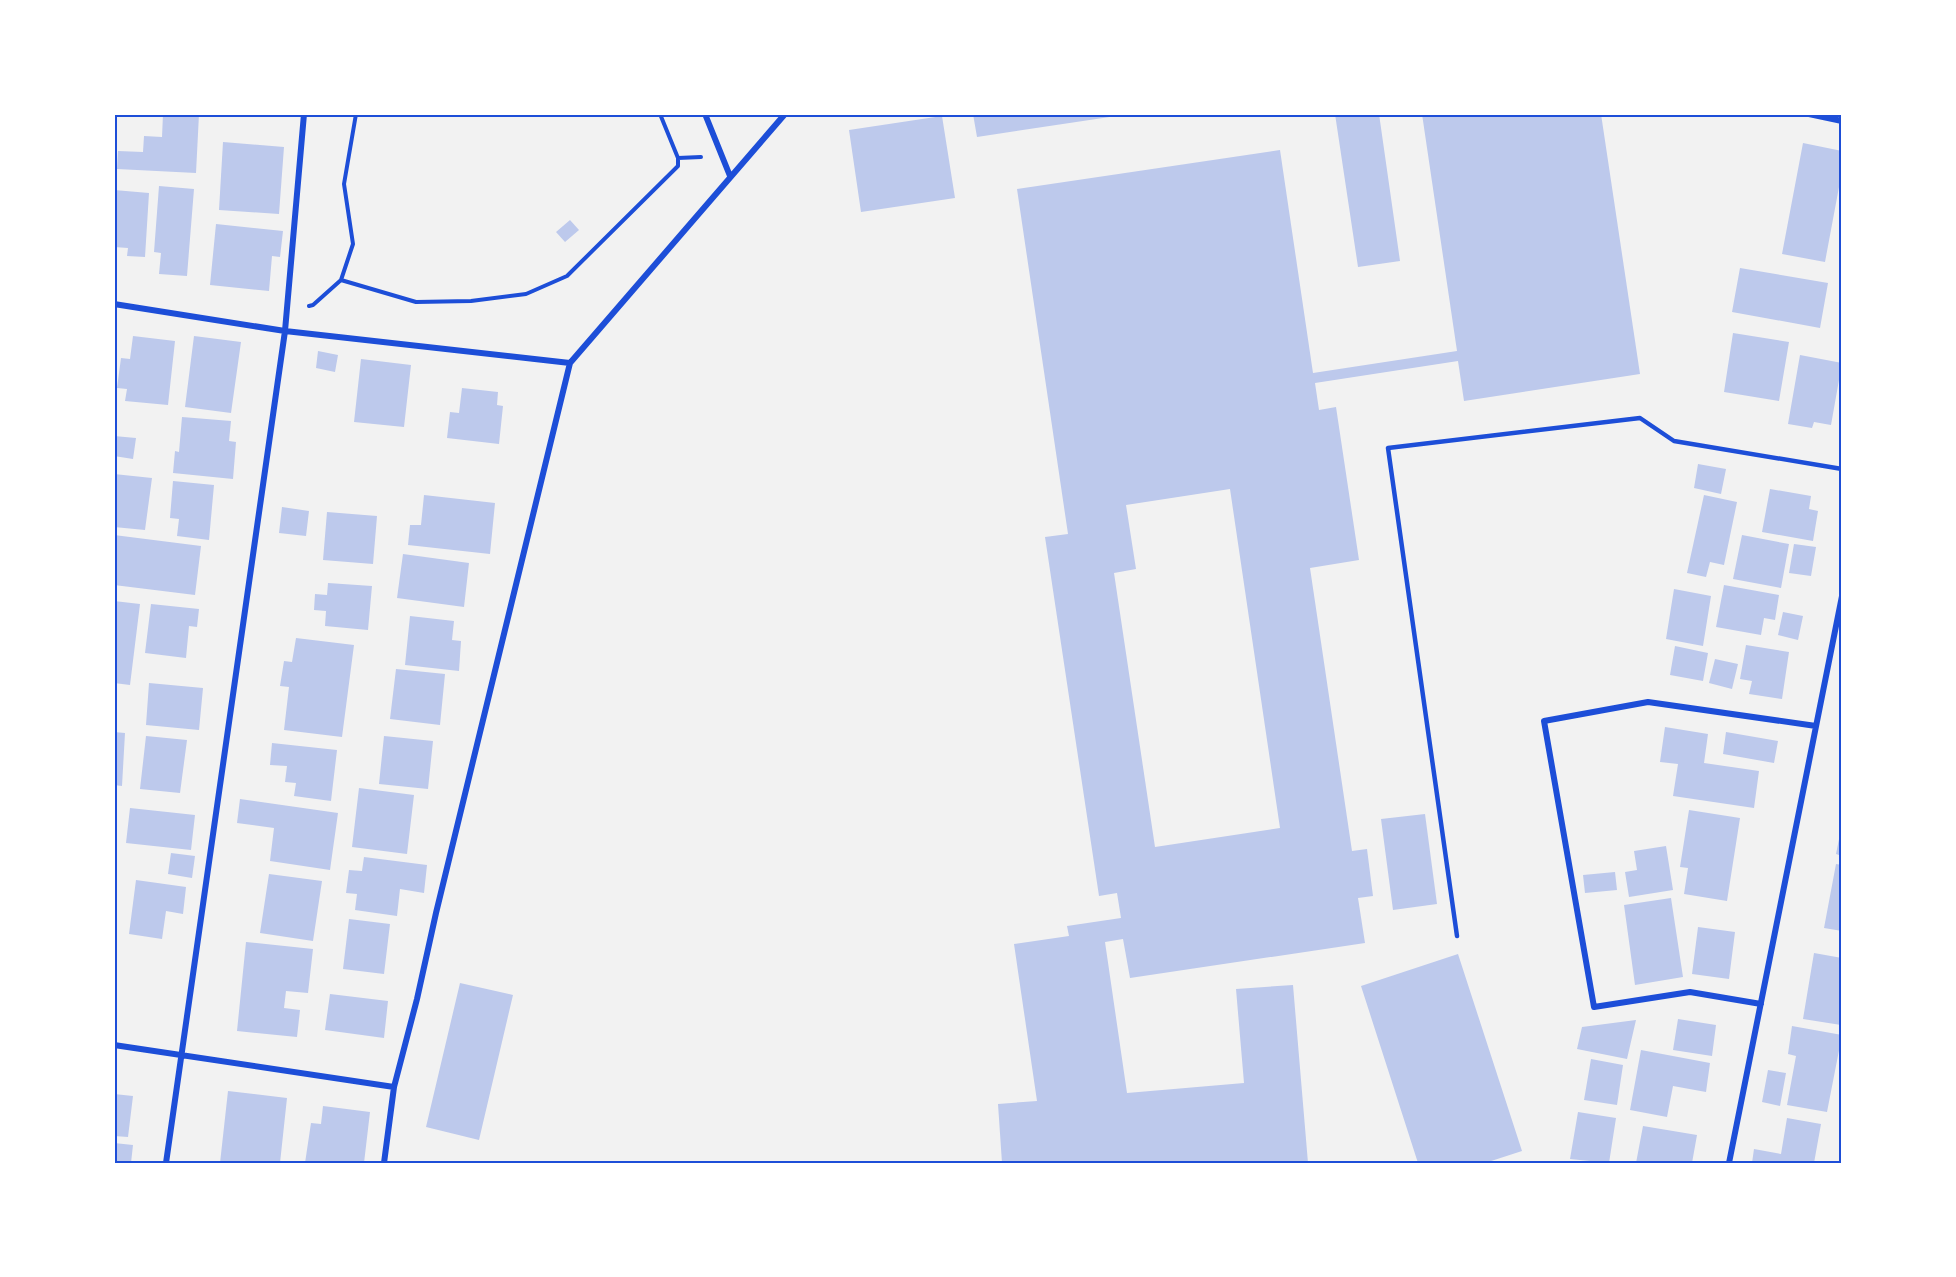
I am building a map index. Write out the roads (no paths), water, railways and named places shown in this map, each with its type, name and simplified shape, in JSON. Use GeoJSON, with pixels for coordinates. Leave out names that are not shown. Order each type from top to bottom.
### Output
{"type":"FeatureCollection","features":[{"type":"Feature","properties":{"kind":"street"},"geometry":{"type":"LineString","coordinates":[[166,1163],[285,331],[304,114]]}},
{"type":"Feature","properties":{"kind":"street"},"geometry":{"type":"LineString","coordinates":[[705,114],[730,176]]}},
{"type":"Feature","properties":{"kind":"street"},"geometry":{"type":"LineString","coordinates":[[384,1163],[394,1088],[570,363],[785,114]]}},
{"type":"Feature","properties":{"kind":"street"},"geometry":{"type":"LineString","coordinates":[[1809,114],[1842,121]]}},
{"type":"Feature","properties":{"kind":"street"},"geometry":{"type":"LineString","coordinates":[[114,304],[285,331],[570,363]]}},
{"type":"Feature","properties":{"kind":"street"},"geometry":{"type":"LineString","coordinates":[[1729,1163],[1842,596]]}},
{"type":"Feature","properties":{"kind":"street"},"geometry":{"type":"LineString","coordinates":[[1761,1004],[1690,992],[1594,1007],[1544,721],[1648,702],[1816,726]]}},
{"type":"Feature","properties":{"kind":"street"},"geometry":{"type":"LineString","coordinates":[[114,1045],[394,1088]]}},
{"type":"Feature","properties":{"kind":"lane"},"geometry":{"type":"LineString","coordinates":[[1457,936],[1388,448],[1641,418],[1674,441],[1842,469]]}}]}
